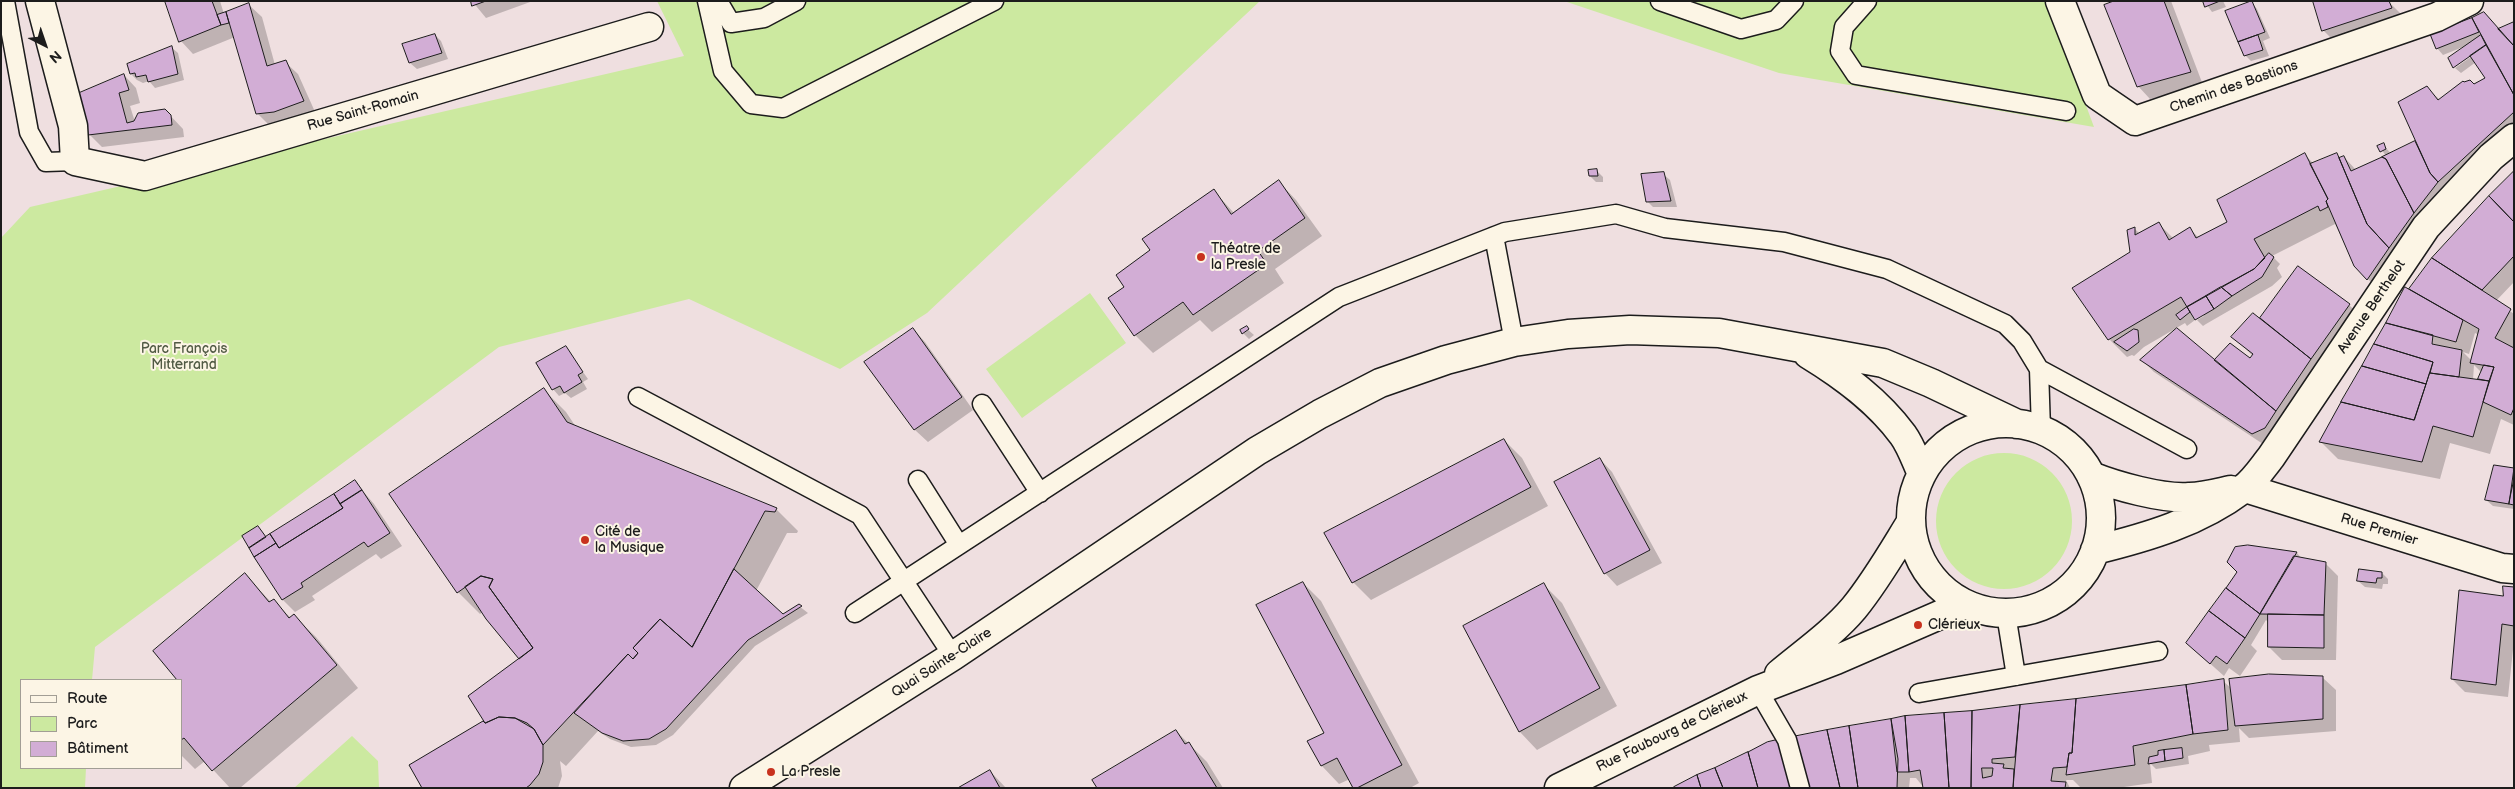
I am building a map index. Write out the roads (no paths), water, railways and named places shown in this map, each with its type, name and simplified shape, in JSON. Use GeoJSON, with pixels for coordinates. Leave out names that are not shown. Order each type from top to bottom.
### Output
{"type":"FeatureCollection","features":[{"type":"Feature","properties":{"kind":"main road"},"geometry":{"type":"LineString","coordinates":[[40,1],[73,126],[75,161]]}},
{"type":"Feature","properties":{"kind":"main road","name":"Chemin des Bastions"},"geometry":{"type":"LineString","coordinates":[[2060,1],[2097,95],[2135,121],[2437,17],[2469,1]]}},
{"type":"Feature","properties":{"kind":"main road","name":"Rue Saint-Romain"},"geometry":{"type":"LineString","coordinates":[[75,161],[145,176],[649,27]]}},
{"type":"Feature","properties":{"kind":"main road","name":"Avenue Berthelot"},"geometry":{"type":"LineString","coordinates":[[2095,550],[2140,539],[2191,521],[2244,488],[2271,457],[2426,227],[2491,157],[2514,138]]}},
{"type":"Feature","properties":{"kind":"main road","name":"Quai Sainte-Claire"},"geometry":{"type":"LineString","coordinates":[[744,788],[952,656],[1257,451],[1380,383],[1446,360],[1514,342],[1568,334],[1630,330],[1720,333],[1883,363],[2062,441],[2078,456],[2091,476],[2099,500],[2101,525],[2095,550],[2080,577],[2058,598],[2030,610],[2006,614],[1982,610],[1965,604],[1944,590],[1926,570],[1915,548],[1911,522]]}},
{"type":"Feature","properties":{"kind":"main road"},"geometry":{"type":"LineString","coordinates":[[1796,347],[1847,380],[1878,408],[1904,436],[1922,474]]}},
{"type":"Feature","properties":{"kind":"main road"},"geometry":{"type":"LineString","coordinates":[[1911,522],[1912,505],[1922,474],[1939,451],[1962,434],[1988,425],[2029,427]]}},
{"type":"Feature","properties":{"kind":"main road"},"geometry":{"type":"LineString","coordinates":[[2091,476],[2109,483],[2144,491],[2188,498],[2244,488]]}},
{"type":"Feature","properties":{"kind":"main road","name":"Rue Premier"},"geometry":{"type":"LineString","coordinates":[[2244,488],[2502,568],[2514,569]]}},
{"type":"Feature","properties":{"kind":"main road","name":"Rue Faubourg de Clérieux"},"geometry":{"type":"LineString","coordinates":[[1758,690],[1819,642],[1852,610],[1877,578],[1911,522]]}},
{"type":"Feature","properties":{"kind":"main road","name":"Rue Faubourg de Clérieux"},"geometry":{"type":"LineString","coordinates":[[1558,788],[1758,690],[1836,660],[1965,604]]}},
{"type":"Feature","properties":{"kind":"lane"},"geometry":{"type":"LineString","coordinates":[[5,1],[29,132],[46,162],[75,161]]}},
{"type":"Feature","properties":{"kind":"lane"},"geometry":{"type":"LineString","coordinates":[[707,1],[723,71],[750,104],[783,108],[992,2]]}},
{"type":"Feature","properties":{"kind":"lane"},"geometry":{"type":"LineString","coordinates":[[718,1],[731,23],[764,18],[796,1]]}},
{"type":"Feature","properties":{"kind":"lane"},"geometry":{"type":"LineString","coordinates":[[1660,1],[1741,29],[1776,20],[1794,1]]}},
{"type":"Feature","properties":{"kind":"lane"},"geometry":{"type":"LineString","coordinates":[[1867,1],[1844,27],[1840,51],[1856,76],[2066,111]]}},
{"type":"Feature","properties":{"kind":"lane"},"geometry":{"type":"LineString","coordinates":[[855,614],[1339,297],[1505,232],[1616,214],[1665,228],[1784,242],[1887,269],[2005,324],[2022,341],[2039,369],[2187,449]]}},
{"type":"Feature","properties":{"kind":"lane"},"geometry":{"type":"LineString","coordinates":[[1494,236],[1514,342]]}},
{"type":"Feature","properties":{"kind":"lane"},"geometry":{"type":"LineString","coordinates":[[2029,427],[2039,369]]}},
{"type":"Feature","properties":{"kind":"lane"},"geometry":{"type":"LineString","coordinates":[[638,397],[860,515],[952,656]]}},
{"type":"Feature","properties":{"kind":"lane"},"geometry":{"type":"LineString","coordinates":[[982,404],[1040,493]]}},
{"type":"Feature","properties":{"kind":"lane"},"geometry":{"type":"LineString","coordinates":[[918,480],[959,545]]}},
{"type":"Feature","properties":{"kind":"lane"},"geometry":{"type":"LineString","coordinates":[[2006,614],[2016,676]]}},
{"type":"Feature","properties":{"kind":"lane"},"geometry":{"type":"LineString","coordinates":[[1919,693],[2158,652]]}},
{"type":"Feature","properties":{"kind":"lane"},"geometry":{"type":"LineString","coordinates":[[1758,690],[1787,740],[1800,788]]}},
{"type":"Feature","properties":{"kind":"place","name":"Théatre de la Presle"},"geometry":{"type":"Point","coordinates":[1201,257]}},
{"type":"Feature","properties":{"kind":"place","name":"Cité de la Musique"},"geometry":{"type":"Point","coordinates":[585,540]}},
{"type":"Feature","properties":{"kind":"place","name":"Clérieux"},"geometry":{"type":"Point","coordinates":[1918,625]}},
{"type":"Feature","properties":{"kind":"place","name":"La Presle"},"geometry":{"type":"Point","coordinates":[771,772]}},
{"type":"Feature","properties":{"kind":"park label","name":"Parc François Mitterrand"},"geometry":{"type":"Point","coordinates":[184,358]}}]}
